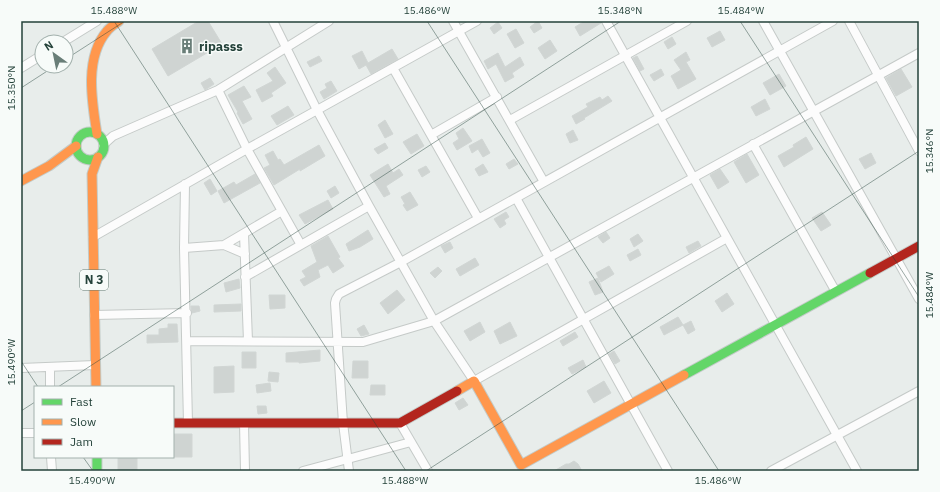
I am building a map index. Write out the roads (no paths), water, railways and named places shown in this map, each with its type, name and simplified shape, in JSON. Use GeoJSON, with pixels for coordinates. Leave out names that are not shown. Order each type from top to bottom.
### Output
{"type":"FeatureCollection","features":[{"type":"Feature","properties":{"kind":"street"},"geometry":{"type":"LineString","coordinates":[[74,35],[97,21]]}},
{"type":"Feature","properties":{"kind":"street"},"geometry":{"type":"LineString","coordinates":[[49,166],[64,161],[84,159],[91,160],[98,157],[103,151],[93,114],[92,73],[99,44],[105,34],[118,21]]}},
{"type":"Feature","properties":{"kind":"street"},"geometry":{"type":"LineString","coordinates":[[273,21],[317,110],[369,206],[434,321],[474,381],[522,468],[631,404],[919,246]]}},
{"type":"Feature","properties":{"kind":"street"},"geometry":{"type":"LineString","coordinates":[[82,135],[89,132],[100,139],[113,136],[218,90],[329,21]]}},
{"type":"Feature","properties":{"kind":"street"},"geometry":{"type":"LineString","coordinates":[[453,21],[544,182]]}},
{"type":"Feature","properties":{"kind":"street"},"geometry":{"type":"LineString","coordinates":[[94,237],[247,149],[477,21]]}},
{"type":"Feature","properties":{"kind":"street"},"geometry":{"type":"LineString","coordinates":[[606,21],[857,471]]}},
{"type":"Feature","properties":{"kind":"street"},"geometry":{"type":"LineString","coordinates":[[510,120],[687,21]]}},
{"type":"Feature","properties":{"kind":"street"},"geometry":{"type":"LineString","coordinates":[[763,21],[919,299]]}},
{"type":"Feature","properties":{"kind":"street"},"geometry":{"type":"LineString","coordinates":[[349,471],[343,423],[335,304],[339,294],[401,262],[833,21]]}},
{"type":"Feature","properties":{"kind":"street"},"geometry":{"type":"LineString","coordinates":[[849,21],[919,150]]}},
{"type":"Feature","properties":{"kind":"street"},"geometry":{"type":"LineString","coordinates":[[187,341],[363,342],[434,321],[919,53]]}},
{"type":"Feature","properties":{"kind":"street"},"geometry":{"type":"LineString","coordinates":[[21,68],[34,60]]}},
{"type":"Feature","properties":{"kind":"street"},"geometry":{"type":"LineString","coordinates":[[394,68],[478,218]]}},
{"type":"Feature","properties":{"kind":"street"},"geometry":{"type":"LineString","coordinates":[[218,90],[247,149],[301,245]]}},
{"type":"Feature","properties":{"kind":"street"},"geometry":{"type":"LineString","coordinates":[[432,135],[497,98]]}},
{"type":"Feature","properties":{"kind":"street"},"geometry":{"type":"LineString","coordinates":[[84,159],[77,152],[77,140],[82,135],[93,114]]}},
{"type":"Feature","properties":{"kind":"street"},"geometry":{"type":"LineString","coordinates":[[753,144],[836,292]]}},
{"type":"Feature","properties":{"kind":"street"},"geometry":{"type":"LineString","coordinates":[[21,181],[49,166],[76,146]]}},
{"type":"Feature","properties":{"kind":"street","name":"N 3"},"geometry":{"type":"LineString","coordinates":[[96,386],[92,174],[98,157]]}},
{"type":"Feature","properties":{"kind":"street","name":"N 3"},"geometry":{"type":"LineString","coordinates":[[84,159],[92,174]]}},
{"type":"Feature","properties":{"kind":"street"},"geometry":{"type":"LineString","coordinates":[[185,184],[184,248],[188,423]]}},
{"type":"Feature","properties":{"kind":"street"},"geometry":{"type":"LineString","coordinates":[[516,198],[668,471]]}},
{"type":"Feature","properties":{"kind":"street"},"geometry":{"type":"LineString","coordinates":[[246,277],[369,206]]}},
{"type":"Feature","properties":{"kind":"street"},"geometry":{"type":"LineString","coordinates":[[184,248],[224,245],[282,211]]}},
{"type":"Feature","properties":{"kind":"street"},"geometry":{"type":"LineString","coordinates":[[244,234],[248,342]]}},
{"type":"Feature","properties":{"kind":"street"},"geometry":{"type":"LineString","coordinates":[[174,423],[400,423],[727,238]]}},
{"type":"Feature","properties":{"kind":"street"},"geometry":{"type":"LineString","coordinates":[[224,245],[245,254]]}},
{"type":"Feature","properties":{"kind":"street"},"geometry":{"type":"LineString","coordinates":[[94,315],[186,313]]}},
{"type":"Feature","properties":{"kind":"street"},"geometry":{"type":"LineString","coordinates":[[21,368],[96,365]]}},
{"type":"Feature","properties":{"kind":"street"},"geometry":{"type":"LineString","coordinates":[[50,367],[50,386]]}},
{"type":"Feature","properties":{"kind":"street"},"geometry":{"type":"LineString","coordinates":[[771,471],[919,391]]}},
{"type":"Feature","properties":{"kind":"street"},"geometry":{"type":"LineString","coordinates":[[244,423],[245,471]]}},
{"type":"Feature","properties":{"kind":"street"},"geometry":{"type":"LineString","coordinates":[[400,423],[428,471]]}},
{"type":"Feature","properties":{"kind":"street"},"geometry":{"type":"LineString","coordinates":[[21,433],[34,433]]}},
{"type":"Feature","properties":{"kind":"street"},"geometry":{"type":"LineString","coordinates":[[303,471],[411,442]]}},
{"type":"Feature","properties":{"kind":"street"},"geometry":{"type":"LineString","coordinates":[[51,458],[52,471]]}},
{"type":"Feature","properties":{"kind":"street"},"geometry":{"type":"LineString","coordinates":[[97,458],[97,471]]}},
{"type":"Feature","properties":{"kind":"place","name":"ripasss"},"geometry":{"type":"Point","coordinates":[187,46]}}]}
